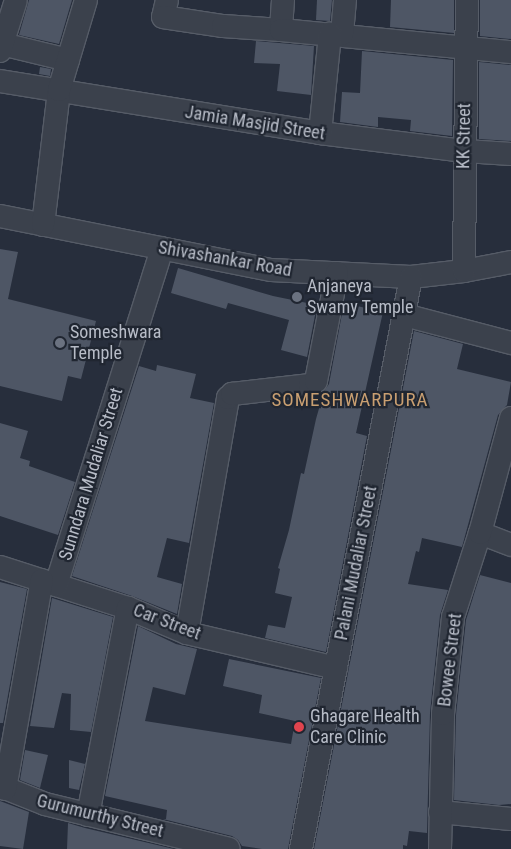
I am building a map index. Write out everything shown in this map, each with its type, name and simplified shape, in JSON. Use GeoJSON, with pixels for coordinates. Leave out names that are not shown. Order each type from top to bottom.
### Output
{"type":"FeatureCollection","features":[{"type":"Feature","properties":{"kind":"street"},"geometry":{"type":"LineString","coordinates":[[16,0],[1,48],[68,60]]}},
{"type":"Feature","properties":{"kind":"street"},"geometry":{"type":"LineString","coordinates":[[43,225],[59,90],[86,0]]}},
{"type":"Feature","properties":{"kind":"street"},"geometry":{"type":"LineString","coordinates":[[281,30],[283,0]]}},
{"type":"Feature","properties":{"kind":"street"},"geometry":{"type":"LineString","coordinates":[[320,133],[336,34],[345,0]]}},
{"type":"Feature","properties":{"kind":"street","name":"KK Street"},"geometry":{"type":"LineString","coordinates":[[464,271],[467,0]]}},
{"type":"Feature","properties":{"kind":"street"},"geometry":{"type":"LineString","coordinates":[[166,9],[223,26],[336,34],[465,49],[511,52]]}},
{"type":"Feature","properties":{"kind":"street","name":"Jamia Masjid Street"},"geometry":{"type":"LineString","coordinates":[[0,81],[320,133],[465,151],[511,154]]}},
{"type":"Feature","properties":{"kind":"street","name":"Shivashankar Road"},"geometry":{"type":"LineString","coordinates":[[0,216],[271,270],[411,277],[464,271],[511,262]]}},
{"type":"Feature","properties":{"kind":"street","name":"Sunndara Mudaliar Street"},"geometry":{"type":"LineString","coordinates":[[2,788],[49,582],[162,248]]}},
{"type":"Feature","properties":{"kind":"street"},"geometry":{"type":"LineString","coordinates":[[187,633],[228,398],[232,394],[310,385],[316,381],[338,273]]}},
{"type":"Feature","properties":{"kind":"street","name":"Palani Mudaliar Street"},"geometry":{"type":"LineString","coordinates":[[300,849],[411,277]]}},
{"type":"Feature","properties":{"kind":"street"},"geometry":{"type":"LineString","coordinates":[[404,315],[511,343]]}},
{"type":"Feature","properties":{"kind":"street","name":"Bowee Street"},"geometry":{"type":"LineString","coordinates":[[440,849],[443,714],[453,617],[480,533],[511,418]]}},
{"type":"Feature","properties":{"kind":"street"},"geometry":{"type":"LineString","coordinates":[[480,533],[511,545]]}},
{"type":"Feature","properties":{"kind":"street","name":"Car Street"},"geometry":{"type":"LineString","coordinates":[[0,567],[128,608],[187,633],[336,668]]}},
{"type":"Feature","properties":{"kind":"street"},"geometry":{"type":"LineString","coordinates":[[88,814],[128,608]]}},
{"type":"Feature","properties":{"kind":"street","name":"Gurumurthy Street"},"geometry":{"type":"LineString","coordinates":[[2,788],[46,804],[229,849]]}},
{"type":"Feature","properties":{"kind":"street"},"geometry":{"type":"LineString","coordinates":[[440,812],[511,819]]}},
{"type":"Feature","properties":{"kind":"building"},"geometry":{"type":"Polygon","coordinates":[[[29,0],[72,0],[59,44],[19,35],[29,0]]]}},
{"type":"Feature","properties":{"kind":"building"},"geometry":{"type":"Polygon","coordinates":[[[317,0],[332,0],[330,21],[316,20],[317,0]]]}},
{"type":"Feature","properties":{"kind":"building"},"geometry":{"type":"Polygon","coordinates":[[[391,0],[454,0],[454,33],[390,27],[391,0]]]}},
{"type":"Feature","properties":{"kind":"building"},"geometry":{"type":"Polygon","coordinates":[[[480,0],[511,0],[511,39],[480,36],[480,0]]]}},
{"type":"Feature","properties":{"kind":"building"},"geometry":{"type":"Polygon","coordinates":[[[256,41],[314,46],[311,95],[277,91],[280,64],[254,63],[256,41]]]}},
{"type":"Feature","properties":{"kind":"building"},"geometry":{"type":"Polygon","coordinates":[[[362,51],[453,60],[452,136],[410,131],[411,120],[378,117],[378,127],[340,122],[342,92],[360,93],[362,51]]]}},
{"type":"Feature","properties":{"kind":"building"},"geometry":{"type":"Polygon","coordinates":[[[479,62],[511,65],[511,141],[479,139],[479,62]]]}},
{"type":"Feature","properties":{"kind":"building"},"geometry":{"type":"Polygon","coordinates":[[[40,67],[51,69],[50,76],[39,74],[40,67]]]}},
{"type":"Feature","properties":{"kind":"building"},"geometry":{"type":"Polygon","coordinates":[[[0,249],[18,252],[8,299],[96,321],[81,379],[68,376],[62,401],[0,386],[0,249]]]}},
{"type":"Feature","properties":{"kind":"building"},"geometry":{"type":"Polygon","coordinates":[[[178,268],[273,296],[317,305],[307,357],[281,350],[289,320],[228,303],[226,309],[171,293],[178,268]]]}},
{"type":"Feature","properties":{"kind":"building"},"geometry":{"type":"Polygon","coordinates":[[[344,303],[383,312],[356,433],[367,436],[326,652],[265,638],[268,625],[285,628],[292,597],[275,593],[280,569],[278,568],[289,530],[301,473],[304,474],[316,419],[324,391],[329,384],[344,303]]]}},
{"type":"Feature","properties":{"kind":"building"},"geometry":{"type":"Polygon","coordinates":[[[414,331],[463,344],[457,369],[511,382],[507,405],[498,415],[462,547],[422,538],[419,552],[416,551],[408,584],[448,590],[440,615],[430,713],[427,833],[409,831],[407,846],[403,845],[403,849],[314,849],[414,331]]]}},
{"type":"Feature","properties":{"kind":"building"},"geometry":{"type":"Polygon","coordinates":[[[157,365],[196,374],[190,398],[214,403],[189,543],[167,538],[157,577],[182,584],[177,614],[132,596],[72,576],[139,366],[156,371],[157,365]]]}},
{"type":"Feature","properties":{"kind":"building"},"geometry":{"type":"Polygon","coordinates":[[[0,423],[28,431],[20,458],[30,461],[29,466],[75,482],[58,535],[0,516],[0,423]]]}},
{"type":"Feature","properties":{"kind":"building"},"geometry":{"type":"Polygon","coordinates":[[[480,575],[511,583],[511,804],[499,805],[454,800],[456,715],[466,620],[480,575]]]}},
{"type":"Feature","properties":{"kind":"building"},"geometry":{"type":"Polygon","coordinates":[[[0,582],[27,589],[3,723],[0,723],[0,582]]]}},
{"type":"Feature","properties":{"kind":"building"},"geometry":{"type":"Polygon","coordinates":[[[52,598],[113,617],[91,732],[70,730],[71,694],[62,693],[54,728],[30,726],[52,598]]]}},
{"type":"Feature","properties":{"kind":"building"},"geometry":{"type":"Polygon","coordinates":[[[138,626],[176,644],[197,649],[185,695],[153,687],[145,721],[291,744],[295,721],[259,713],[262,695],[223,686],[229,659],[321,678],[288,849],[262,849],[242,846],[232,836],[163,819],[166,819],[167,810],[105,796],[138,626]]]}},
{"type":"Feature","properties":{"kind":"building"},"geometry":{"type":"Polygon","coordinates":[[[25,750],[48,755],[40,788],[20,780],[25,750]]]}},
{"type":"Feature","properties":{"kind":"building"},"geometry":{"type":"Polygon","coordinates":[[[69,760],[85,764],[79,790],[69,788],[69,760]]]}},
{"type":"Feature","properties":{"kind":"building"},"geometry":{"type":"Polygon","coordinates":[[[0,801],[29,812],[23,849],[0,846],[0,801]]]}},
{"type":"Feature","properties":{"kind":"building"},"geometry":{"type":"Polygon","coordinates":[[[68,823],[85,828],[174,849],[67,849],[68,823]]]}},
{"type":"Feature","properties":{"kind":"place","name":"Anjaneya Swamy Temple"},"geometry":{"type":"Point","coordinates":[297,297]}},
{"type":"Feature","properties":{"kind":"place","name":"Someshwara Temple"},"geometry":{"type":"Point","coordinates":[60,343]}},
{"type":"Feature","properties":{"kind":"place","name":"Ghagare Health Care Clinic"},"geometry":{"type":"Point","coordinates":[299,727]}},
{"type":"Feature","properties":{"kind":"district","name":"SOMESHWARPURA"},"geometry":{"type":"Point","coordinates":[350,400]}}]}
